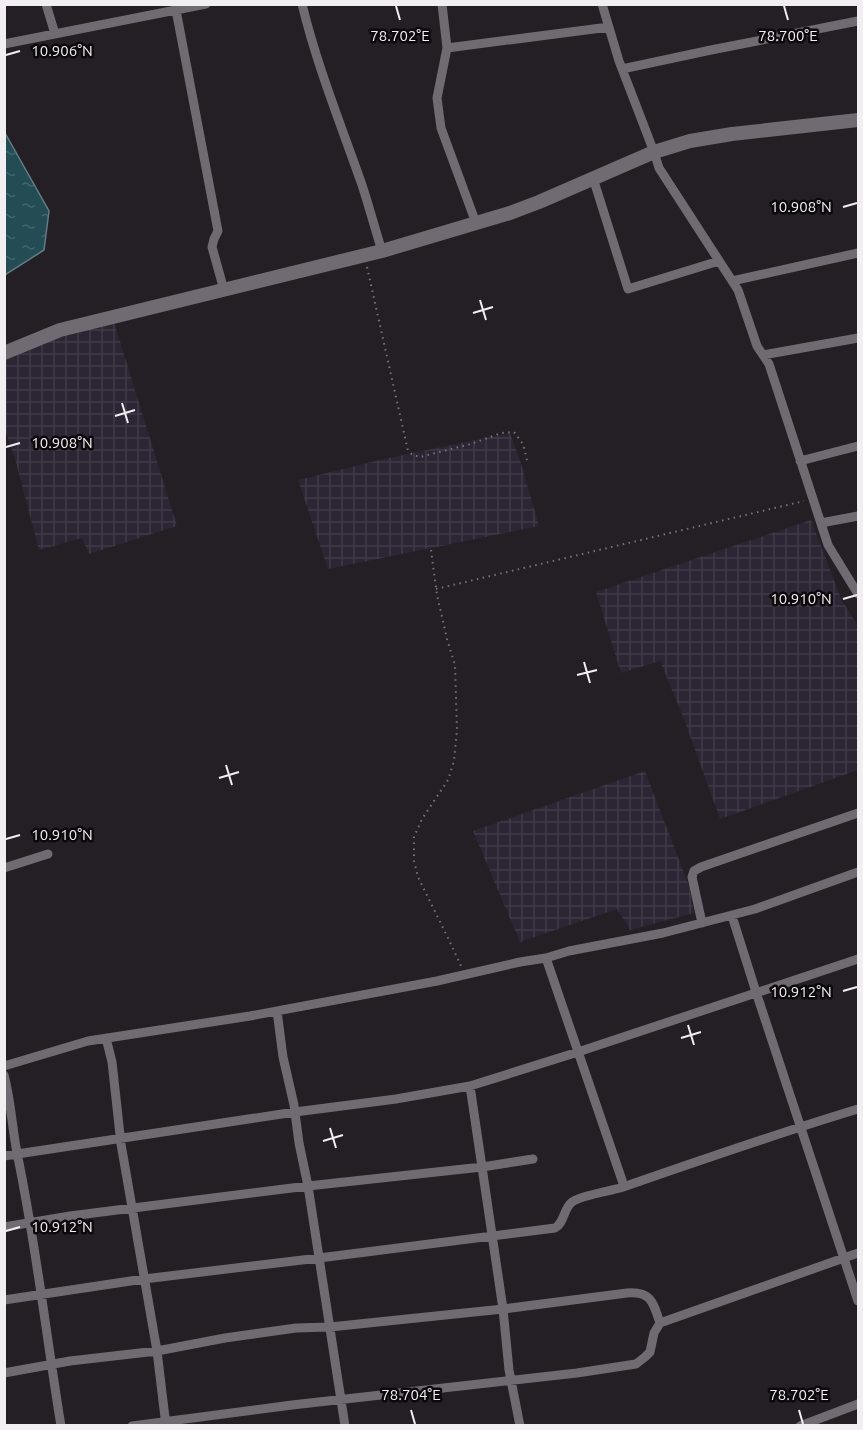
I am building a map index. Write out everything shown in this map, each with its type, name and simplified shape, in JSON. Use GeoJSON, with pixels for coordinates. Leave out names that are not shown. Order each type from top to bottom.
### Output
{"type":"FeatureCollection","features":[{"type":"Feature","properties":{"kind":"main road"},"geometry":{"type":"LineString","coordinates":[[4,353],[60,330],[364,256],[476,223],[539,202],[654,152],[690,141],[858,120]]}},
{"type":"Feature","properties":{"kind":"street"},"geometry":{"type":"LineString","coordinates":[[46,4],[55,34]]}},
{"type":"Feature","properties":{"kind":"street"},"geometry":{"type":"LineString","coordinates":[[4,44],[206,4]]}},
{"type":"Feature","properties":{"kind":"street"},"geometry":{"type":"LineString","coordinates":[[302,4],[326,88],[362,186],[382,251]]}},
{"type":"Feature","properties":{"kind":"street"},"geometry":{"type":"LineString","coordinates":[[442,4],[447,48],[437,98],[441,128],[476,223]]}},
{"type":"Feature","properties":{"kind":"street"},"geometry":{"type":"LineString","coordinates":[[602,4],[622,69],[659,168],[738,290],[757,346],[768,364],[828,545],[858,594]]}},
{"type":"Feature","properties":{"kind":"street"},"geometry":{"type":"LineString","coordinates":[[176,10],[218,231],[212,247],[224,290]]}},
{"type":"Feature","properties":{"kind":"street"},"geometry":{"type":"LineString","coordinates":[[622,69],[858,21]]}},
{"type":"Feature","properties":{"kind":"street"},"geometry":{"type":"LineString","coordinates":[[447,48],[609,27]]}},
{"type":"Feature","properties":{"kind":"street"},"geometry":{"type":"LineString","coordinates":[[593,178],[628,289],[719,261]]}},
{"type":"Feature","properties":{"kind":"street"},"geometry":{"type":"LineString","coordinates":[[732,281],[858,253]]}},
{"type":"Feature","properties":{"kind":"street"},"geometry":{"type":"LineString","coordinates":[[763,355],[858,338]]}},
{"type":"Feature","properties":{"kind":"street"},"geometry":{"type":"LineString","coordinates":[[800,461],[858,446]]}},
{"type":"Feature","properties":{"kind":"street"},"geometry":{"type":"LineString","coordinates":[[821,523],[858,516]]}},
{"type":"Feature","properties":{"kind":"street"},"geometry":{"type":"LineString","coordinates":[[702,923],[692,877],[694,871],[858,813]]}},
{"type":"Feature","properties":{"kind":"street"},"geometry":{"type":"LineString","coordinates":[[4,868],[48,854]]}},
{"type":"Feature","properties":{"kind":"street"},"geometry":{"type":"LineString","coordinates":[[4,1066],[88,1041],[277,1011],[663,933],[755,909],[858,872]]}},
{"type":"Feature","properties":{"kind":"street"},"geometry":{"type":"LineString","coordinates":[[732,916],[858,1301]]}},
{"type":"Feature","properties":{"kind":"street"},"geometry":{"type":"LineString","coordinates":[[546,958],[624,1186]]}},
{"type":"Feature","properties":{"kind":"street"},"geometry":{"type":"LineString","coordinates":[[4,1156],[396,1099],[470,1086],[858,959]]}},
{"type":"Feature","properties":{"kind":"street"},"geometry":{"type":"LineString","coordinates":[[277,1011],[299,1143],[309,1186],[345,1425]]}},
{"type":"Feature","properties":{"kind":"street"},"geometry":{"type":"LineString","coordinates":[[106,1038],[112,1062],[121,1138],[144,1279],[158,1350],[166,1423]]}},
{"type":"Feature","properties":{"kind":"street"},"geometry":{"type":"LineString","coordinates":[[4,1076],[10,1097],[61,1425]]}},
{"type":"Feature","properties":{"kind":"street"},"geometry":{"type":"LineString","coordinates":[[470,1086],[503,1309],[511,1380],[520,1425]]}},
{"type":"Feature","properties":{"kind":"street"},"geometry":{"type":"LineString","coordinates":[[4,1300],[144,1279],[555,1228],[560,1226],[573,1201],[858,1109]]}},
{"type":"Feature","properties":{"kind":"street"},"geometry":{"type":"LineString","coordinates":[[4,1227],[133,1208],[533,1159]]}},
{"type":"Feature","properties":{"kind":"street"},"geometry":{"type":"LineString","coordinates":[[132,1425],[166,1423],[292,1404],[577,1373],[636,1364],[650,1352],[654,1333],[660,1323],[858,1253]]}},
{"type":"Feature","properties":{"kind":"street"},"geometry":{"type":"LineString","coordinates":[[4,1373],[70,1361],[158,1350],[296,1328],[330,1328],[637,1292],[646,1295],[653,1304],[660,1323]]}},
{"type":"Feature","properties":{"kind":"street"},"geometry":{"type":"LineString","coordinates":[[800,1425],[858,1404]]}},
{"type":"Feature","properties":{"kind":"path"},"geometry":{"type":"LineString","coordinates":[[364,256],[408,451],[420,457],[471,444],[501,433],[514,432],[524,444],[527,460]]}},
{"type":"Feature","properties":{"kind":"path"},"geometry":{"type":"LineString","coordinates":[[436,589],[813,498]]}},
{"type":"Feature","properties":{"kind":"path"},"geometry":{"type":"LineString","coordinates":[[431,550],[436,589],[455,665],[458,730],[454,761],[448,780],[422,819],[414,837],[414,861],[418,877],[465,974]]}},
{"type":"Feature","properties":{"kind":"shaded area"},"geometry":{"type":"Polygon","coordinates":[[[114,322],[177,526],[89,554],[82,538],[39,550],[5,430],[5,359],[60,336],[114,322]]]}},
{"type":"Feature","properties":{"kind":"shaded area"},"geometry":{"type":"Polygon","coordinates":[[[510,433],[539,526],[328,569],[298,480],[388,458],[510,433]]]}},
{"type":"Feature","properties":{"kind":"shaded area"},"geometry":{"type":"Polygon","coordinates":[[[811,520],[842,601],[858,628],[858,770],[720,819],[684,719],[660,661],[621,673],[596,592],[811,520]]]}},
{"type":"Feature","properties":{"kind":"shaded area"},"geometry":{"type":"Polygon","coordinates":[[[645,771],[689,886],[694,913],[630,930],[617,909],[520,942],[473,831],[645,771]]]}},
{"type":"Feature","properties":{"kind":"water"},"geometry":{"type":"Polygon","coordinates":[[[5,133],[49,211],[44,250],[5,275],[5,133]]]}}]}
